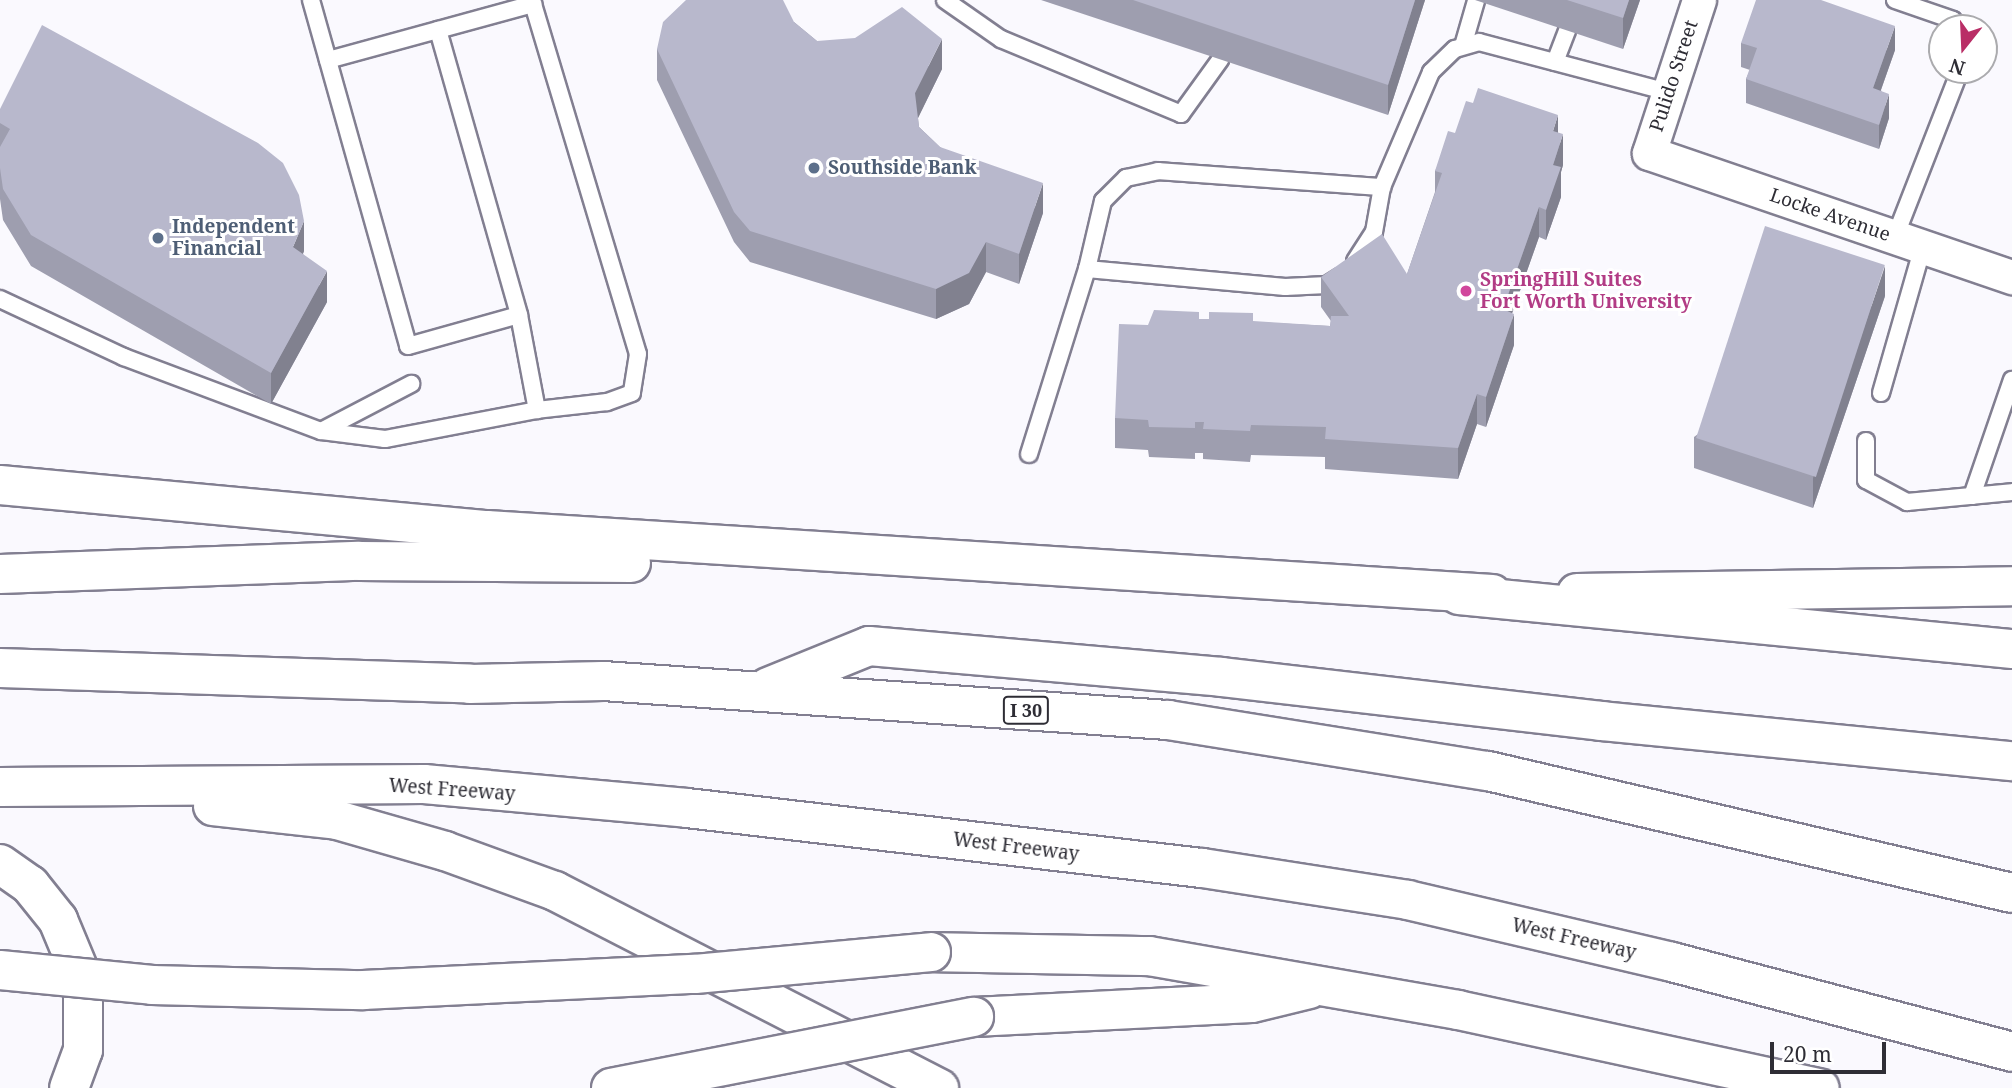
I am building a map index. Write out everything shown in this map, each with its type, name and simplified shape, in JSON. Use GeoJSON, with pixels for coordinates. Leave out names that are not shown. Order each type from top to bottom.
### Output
{"type":"FeatureCollection","features":[{"type":"Feature","properties":{"kind":"main road"},"geometry":{"type":"LineString","coordinates":[[0,485],[487,530],[1459,595],[2012,649]]}},
{"type":"Feature","properties":{"kind":"main road"},"geometry":{"type":"LineString","coordinates":[[0,574],[449,561],[1162,575]]}},
{"type":"Feature","properties":{"kind":"main road"},"geometry":{"type":"LineString","coordinates":[[1459,595],[2012,586]]}},
{"type":"Feature","properties":{"kind":"main road"},"geometry":{"type":"LineString","coordinates":[[760,690],[869,646],[1222,677],[1601,721],[2012,761]]}},
{"type":"Feature","properties":{"kind":"main road","name":"I 30"},"geometry":{"type":"LineString","coordinates":[[0,668],[470,684],[603,681],[1168,720],[1488,771],[2012,894]]}},
{"type":"Feature","properties":{"kind":"main road","name":"West Freeway"},"geometry":{"type":"LineString","coordinates":[[17,787],[424,784],[701,810],[1202,868],[1408,900],[1699,968],[2012,1052]]}},
{"type":"Feature","properties":{"kind":"main road"},"geometry":{"type":"LineString","coordinates":[[17,787],[337,820],[445,851],[555,891],[939,1088]]}},
{"type":"Feature","properties":{"kind":"main road"},"geometry":{"type":"LineString","coordinates":[[0,864],[30,885],[58,920],[83,980],[83,1049],[69,1088]]}},
{"type":"Feature","properties":{"kind":"main road"},"geometry":{"type":"LineString","coordinates":[[0,971],[152,985],[363,990],[695,974],[931,951],[1149,956],[1324,985],[1591,1037],[1820,1088]]}},
{"type":"Feature","properties":{"kind":"main road"},"geometry":{"type":"LineString","coordinates":[[611,1088],[974,1017],[1252,1003],[1324,985]]}},
{"type":"Feature","properties":{"kind":"street","name":"Pulido Street"},"geometry":{"type":"LineString","coordinates":[[1649,153],[1699,0]]}},
{"type":"Feature","properties":{"kind":"street","name":"Locke Avenue"},"geometry":{"type":"LineString","coordinates":[[1649,153],[2012,277]]}},
{"type":"Feature","properties":{"kind":"lane"},"geometry":{"type":"LineString","coordinates":[[311,0],[408,346],[519,315]]}},
{"type":"Feature","properties":{"kind":"lane"},"geometry":{"type":"LineString","coordinates":[[946,0],[1001,39],[1181,114],[1220,60]]}},
{"type":"Feature","properties":{"kind":"lane"},"geometry":{"type":"LineString","coordinates":[[1895,0],[1936,14]]}},
{"type":"Feature","properties":{"kind":"lane"},"geometry":{"type":"LineString","coordinates":[[1463,47],[1476,1]]}},
{"type":"Feature","properties":{"kind":"lane"},"geometry":{"type":"LineString","coordinates":[[0,299],[124,357],[321,431],[384,439],[537,410],[607,401],[632,393],[638,354],[533,4],[328,60]]}},
{"type":"Feature","properties":{"kind":"lane"},"geometry":{"type":"LineString","coordinates":[[439,30],[519,315],[537,410]]}},
{"type":"Feature","properties":{"kind":"lane"},"geometry":{"type":"LineString","coordinates":[[1555,62],[1567,30]]}},
{"type":"Feature","properties":{"kind":"lane"},"geometry":{"type":"LineString","coordinates":[[1087,269],[1285,287],[1327,285],[1350,270],[1374,232],[1382,187],[1431,72],[1463,47],[1479,42],[1668,92]]}},
{"type":"Feature","properties":{"kind":"lane"},"geometry":{"type":"LineString","coordinates":[[1881,393],[1909,242],[1956,84]]}},
{"type":"Feature","properties":{"kind":"lane"},"geometry":{"type":"LineString","coordinates":[[1029,454],[1087,269],[1103,201],[1126,178],[1158,170],[1382,187]]}},
{"type":"Feature","properties":{"kind":"lane"},"geometry":{"type":"LineString","coordinates":[[1972,496],[2012,380]]}},
{"type":"Feature","properties":{"kind":"lane"},"geometry":{"type":"LineString","coordinates":[[321,431],[411,384]]}},
{"type":"Feature","properties":{"kind":"lane"},"geometry":{"type":"LineString","coordinates":[[1866,441],[1866,480],[1908,502],[2012,492]]}},
{"type":"Feature","properties":{"kind":"building","name":"Southside Bank"},"geometry":{"type":"Polygon","coordinates":[[[686,0],[783,0],[794,22],[817,41],[855,38],[902,7],[942,39],[915,93],[919,127],[940,147],[1043,183],[1019,254],[986,242],[969,273],[936,289],[750,231],[734,212],[657,49],[663,22],[686,0]]]}},
{"type":"Feature","properties":{"kind":"building"},"geometry":{"type":"Polygon","coordinates":[[[1133,0],[1415,0],[1388,85],[1133,0]]]}},
{"type":"Feature","properties":{"kind":"building"},"geometry":{"type":"Polygon","coordinates":[[[1567,0],[1629,0],[1623,18],[1567,0]]]}},
{"type":"Feature","properties":{"kind":"building"},"geometry":{"type":"Polygon","coordinates":[[[1756,0],[1821,0],[1895,26],[1873,88],[1889,94],[1879,125],[1746,79],[1757,48],[1741,43],[1756,0]]]}},
{"type":"Feature","properties":{"kind":"building","name":"Independent Financial"},"geometry":{"type":"Polygon","coordinates":[[[42,25],[258,143],[283,163],[299,195],[304,221],[293,247],[327,271],[271,373],[31,235],[3,189],[0,147],[10,129],[0,123],[0,109],[42,25]]]}},
{"type":"Feature","properties":{"kind":"building","name":"SpringHill Suites Fort Worth University"},"geometry":{"type":"Polygon","coordinates":[[[1478,88],[1558,115],[1553,131],[1563,134],[1553,165],[1561,167],[1546,210],[1539,207],[1503,309],[1514,314],[1486,397],[1477,394],[1458,448],[1325,439],[1326,427],[1251,425],[1250,431],[1203,429],[1204,422],[1195,422],[1195,428],[1149,427],[1148,420],[1115,418],[1119,324],[1148,325],[1154,310],[1199,312],[1199,319],[1209,319],[1209,312],[1253,313],[1253,321],[1330,326],[1331,316],[1349,316],[1321,277],[1382,234],[1407,274],[1442,173],[1435,171],[1448,131],[1455,133],[1466,101],[1473,103],[1478,88]]]}},
{"type":"Feature","properties":{"kind":"building"},"geometry":{"type":"Polygon","coordinates":[[[1765,226],[1885,265],[1816,477],[1696,438],[1765,226]]]}},
{"type":"Feature","properties":{"kind":"place","name":"Southside Bank"},"geometry":{"type":"Point","coordinates":[814,168]}},
{"type":"Feature","properties":{"kind":"place","name":"Independent Financial"},"geometry":{"type":"Point","coordinates":[158,238]}},
{"type":"Feature","properties":{"kind":"place","name":"SpringHill Suites Fort Worth University"},"geometry":{"type":"Point","coordinates":[1466,291]}}]}
